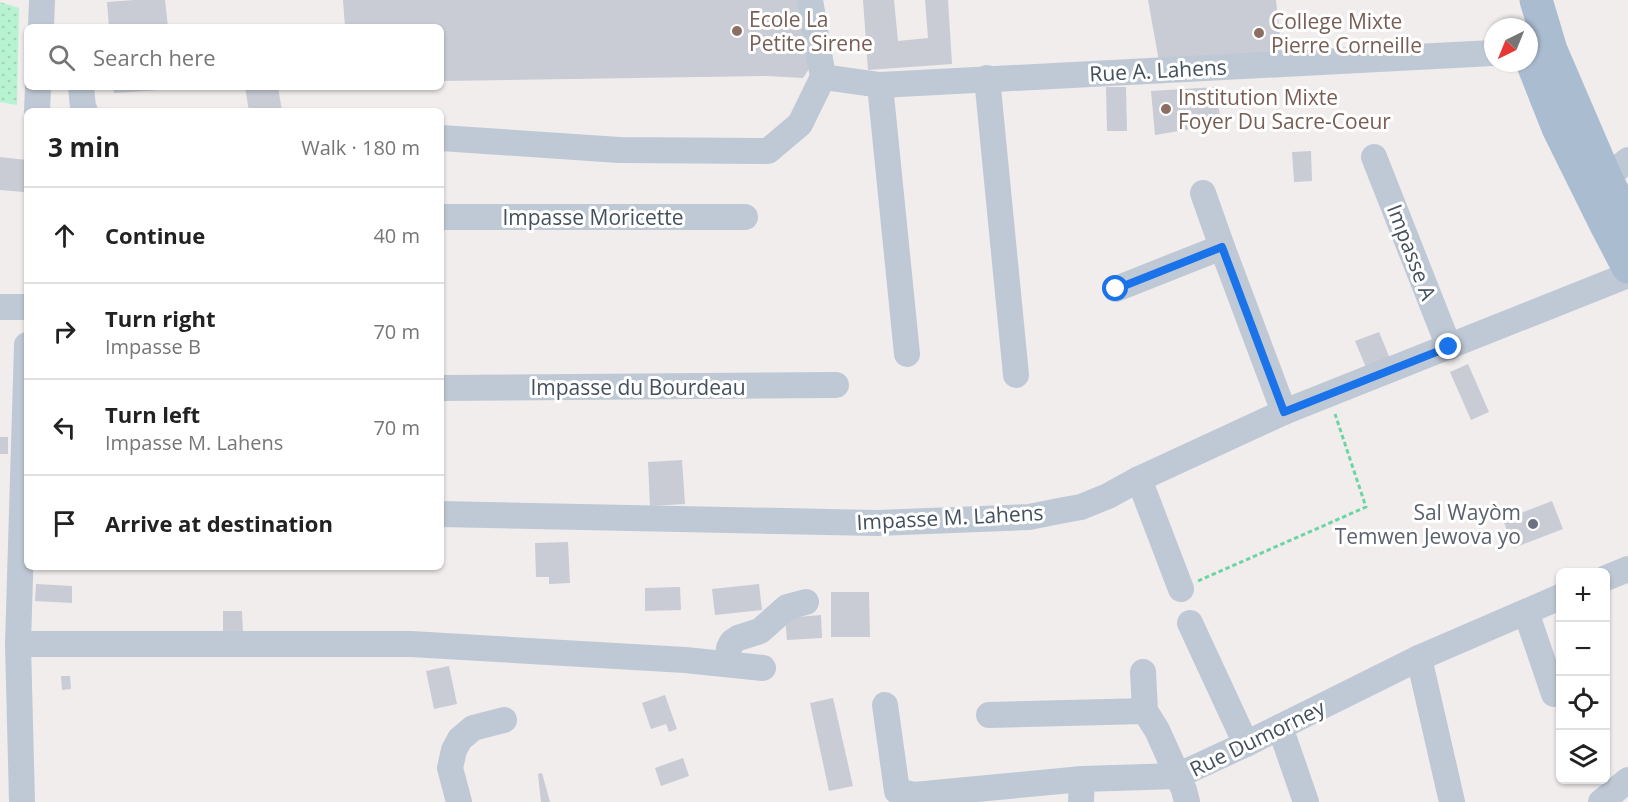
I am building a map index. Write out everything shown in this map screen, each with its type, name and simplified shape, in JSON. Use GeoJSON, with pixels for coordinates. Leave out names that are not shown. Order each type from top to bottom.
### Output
{"type":"FeatureCollection","features":[{"type":"Feature","properties":{"kind":"main road"},"geometry":{"type":"LineString","coordinates":[[1514,0],[1519,18]]}},
{"type":"Feature","properties":{"kind":"main road"},"geometry":{"type":"LineString","coordinates":[[1536,0],[1536,18]]}},
{"type":"Feature","properties":{"kind":"main road"},"geometry":{"type":"LineString","coordinates":[[1538,55],[1617,169],[1628,222]]}},
{"type":"Feature","properties":{"kind":"main road"},"geometry":{"type":"LineString","coordinates":[[1538,59],[1558,129],[1628,267]]}},
{"type":"Feature","properties":{"kind":"street"},"geometry":{"type":"LineString","coordinates":[[40,24],[42,0]]}},
{"type":"Feature","properties":{"kind":"street"},"geometry":{"type":"LineString","coordinates":[[444,138],[619,150],[768,151],[800,124],[823,77],[810,0]]}},
{"type":"Feature","properties":{"kind":"street","name":"Rue A. Lahens"},"geometry":{"type":"LineString","coordinates":[[823,77],[880,85],[1484,53]]}},
{"type":"Feature","properties":{"kind":"street"},"geometry":{"type":"LineString","coordinates":[[987,78],[1016,375]]}},
{"type":"Feature","properties":{"kind":"street"},"geometry":{"type":"LineString","coordinates":[[880,85],[907,354]]}},
{"type":"Feature","properties":{"kind":"street"},"geometry":{"type":"LineString","coordinates":[[37,108],[38,90]]}},
{"type":"Feature","properties":{"kind":"street"},"geometry":{"type":"LineString","coordinates":[[81,90],[84,108]]}},
{"type":"Feature","properties":{"kind":"street","name":"Impasse A"},"geometry":{"type":"LineString","coordinates":[[1374,158],[1449,347]]}},
{"type":"Feature","properties":{"kind":"street"},"geometry":{"type":"LineString","coordinates":[[1203,193],[1284,412]]}},
{"type":"Feature","properties":{"kind":"street","name":"Impasse Moricette"},"geometry":{"type":"LineString","coordinates":[[444,217],[745,217]]}},
{"type":"Feature","properties":{"kind":"street"},"geometry":{"type":"LineString","coordinates":[[1116,289],[1222,247]]}},
{"type":"Feature","properties":{"kind":"street","name":"Impasse M. Lahens"},"geometry":{"type":"LineString","coordinates":[[444,514],[877,523],[1018,517],[1081,507],[1284,412],[1628,275]]}},
{"type":"Feature","properties":{"kind":"street"},"geometry":{"type":"LineString","coordinates":[[0,307],[24,307]]}},
{"type":"Feature","properties":{"kind":"street","name":"Impasse du Bourdeau"},"geometry":{"type":"LineString","coordinates":[[444,388],[836,385]]}},
{"type":"Feature","properties":{"kind":"street"},"geometry":{"type":"LineString","coordinates":[[1139,479],[1181,589]]}},
{"type":"Feature","properties":{"kind":"street"},"geometry":{"type":"LineString","coordinates":[[22,802],[18,644],[24,536]]}},
{"type":"Feature","properties":{"kind":"street","name":"Rue Dumorney"},"geometry":{"type":"LineString","coordinates":[[909,796],[1082,790],[1177,776],[1419,658],[1556,599]]}},
{"type":"Feature","properties":{"kind":"street"},"geometry":{"type":"LineString","coordinates":[[726,664],[732,642],[760,631],[787,607],[806,602]]}},
{"type":"Feature","properties":{"kind":"street"},"geometry":{"type":"LineString","coordinates":[[1526,612],[1554,694]]}},
{"type":"Feature","properties":{"kind":"street"},"geometry":{"type":"LineString","coordinates":[[1190,623],[1246,744]]}},
{"type":"Feature","properties":{"kind":"street"},"geometry":{"type":"LineString","coordinates":[[18,644],[411,644],[685,660],[763,668]]}},
{"type":"Feature","properties":{"kind":"street"},"geometry":{"type":"LineString","coordinates":[[1419,658],[1452,802]]}},
{"type":"Feature","properties":{"kind":"street"},"geometry":{"type":"LineString","coordinates":[[1143,672],[1145,711],[1157,730],[1184,790],[1186,802]]}},
{"type":"Feature","properties":{"kind":"street"},"geometry":{"type":"LineString","coordinates":[[885,705],[909,796]]}},
{"type":"Feature","properties":{"kind":"street"},"geometry":{"type":"LineString","coordinates":[[989,715],[1145,711]]}},
{"type":"Feature","properties":{"kind":"street"},"geometry":{"type":"LineString","coordinates":[[459,802],[450,768],[454,750],[460,739],[473,728],[504,720]]}},
{"type":"Feature","properties":{"kind":"street"},"geometry":{"type":"LineString","coordinates":[[1280,727],[1306,802]]}},
{"type":"Feature","properties":{"kind":"street"},"geometry":{"type":"LineString","coordinates":[[1601,802],[1628,780]]}},
{"type":"Feature","properties":{"kind":"path"},"geometry":{"type":"LineString","coordinates":[[1181,589],[1366,507],[1329,395]]}},
{"type":"Feature","properties":{"kind":"green space"},"geometry":{"type":"Polygon","coordinates":[[[0,2],[19,8],[17,105],[0,102],[0,2]]]}},
{"type":"Feature","properties":{"kind":"building"},"geometry":{"type":"Polygon","coordinates":[[[165,0],[168,24],[109,24],[107,2],[165,0]]]}},
{"type":"Feature","properties":{"kind":"building"},"geometry":{"type":"Polygon","coordinates":[[[343,0],[803,0],[809,69],[803,78],[766,76],[444,81],[444,24],[345,24],[343,0]]]}},
{"type":"Feature","properties":{"kind":"building"},"geometry":{"type":"Polygon","coordinates":[[[863,0],[894,0],[898,41],[928,38],[925,0],[948,0],[952,64],[868,70],[863,0]]]}},
{"type":"Feature","properties":{"kind":"building"},"geometry":{"type":"Polygon","coordinates":[[[1148,0],[1276,0],[1282,55],[1160,67],[1148,0]]]}},
{"type":"Feature","properties":{"kind":"building"},"geometry":{"type":"Polygon","coordinates":[[[1106,87],[1126,87],[1127,131],[1107,131],[1106,87]]]}},
{"type":"Feature","properties":{"kind":"building"},"geometry":{"type":"Polygon","coordinates":[[[1216,87],[1221,124],[1155,135],[1151,91],[1216,87]]]}},
{"type":"Feature","properties":{"kind":"building"},"geometry":{"type":"Polygon","coordinates":[[[114,90],[160,90],[114,93],[114,90]]]}},
{"type":"Feature","properties":{"kind":"building"},"geometry":{"type":"Polygon","coordinates":[[[246,90],[278,90],[282,108],[248,108],[246,90]]]}},
{"type":"Feature","properties":{"kind":"building"},"geometry":{"type":"Polygon","coordinates":[[[1311,151],[1312,181],[1294,182],[1292,152],[1311,151]]]}},
{"type":"Feature","properties":{"kind":"building"},"geometry":{"type":"Polygon","coordinates":[[[0,157],[24,160],[24,192],[0,190],[0,157]]]}},
{"type":"Feature","properties":{"kind":"building"},"geometry":{"type":"Polygon","coordinates":[[[1379,332],[1391,361],[1367,370],[1355,341],[1379,332]]]}},
{"type":"Feature","properties":{"kind":"building"},"geometry":{"type":"Polygon","coordinates":[[[1468,364],[1489,412],[1471,420],[1450,372],[1468,364]]]}},
{"type":"Feature","properties":{"kind":"building"},"geometry":{"type":"Polygon","coordinates":[[[0,437],[8,437],[8,454],[0,454],[0,437]]]}},
{"type":"Feature","properties":{"kind":"building"},"geometry":{"type":"Polygon","coordinates":[[[682,460],[685,504],[650,506],[648,462],[682,460]]]}},
{"type":"Feature","properties":{"kind":"building","name":"Sal Wayòm Temwen Jewova yo"},"geometry":{"type":"Polygon","coordinates":[[[1552,501],[1563,529],[1514,548],[1503,520],[1552,501]]]}},
{"type":"Feature","properties":{"kind":"building"},"geometry":{"type":"Polygon","coordinates":[[[568,542],[570,583],[549,584],[549,577],[536,577],[535,543],[568,542]]]}},
{"type":"Feature","properties":{"kind":"building"},"geometry":{"type":"Polygon","coordinates":[[[36,584],[72,586],[72,603],[35,601],[36,584]]]}},
{"type":"Feature","properties":{"kind":"building"},"geometry":{"type":"Polygon","coordinates":[[[759,584],[762,610],[715,615],[712,589],[759,584]]]}},
{"type":"Feature","properties":{"kind":"building"},"geometry":{"type":"Polygon","coordinates":[[[680,587],[681,610],[645,611],[645,588],[680,587]]]}},
{"type":"Feature","properties":{"kind":"building"},"geometry":{"type":"Polygon","coordinates":[[[831,592],[869,592],[870,637],[831,637],[831,592]]]}},
{"type":"Feature","properties":{"kind":"building"},"geometry":{"type":"Polygon","coordinates":[[[223,611],[242,611],[243,633],[223,633],[223,611]]]}},
{"type":"Feature","properties":{"kind":"building"},"geometry":{"type":"Polygon","coordinates":[[[821,615],[822,638],[787,640],[785,618],[821,615]]]}},
{"type":"Feature","properties":{"kind":"building"},"geometry":{"type":"Polygon","coordinates":[[[449,666],[457,704],[434,709],[426,671],[449,666]]]}},
{"type":"Feature","properties":{"kind":"building"},"geometry":{"type":"Polygon","coordinates":[[[61,676],[70,676],[71,689],[62,690],[61,676]]]}},
{"type":"Feature","properties":{"kind":"building"},"geometry":{"type":"Polygon","coordinates":[[[665,695],[677,729],[669,732],[666,724],[651,729],[642,703],[665,695]]]}},
{"type":"Feature","properties":{"kind":"building"},"geometry":{"type":"Polygon","coordinates":[[[833,698],[853,786],[829,791],[810,703],[833,698]]]}},
{"type":"Feature","properties":{"kind":"building"},"geometry":{"type":"Polygon","coordinates":[[[683,758],[689,776],[661,786],[655,768],[683,758]]]}},
{"type":"Feature","properties":{"kind":"building"},"geometry":{"type":"Polygon","coordinates":[[[542,773],[550,802],[541,802],[538,774],[542,773]]]}},
{"type":"Feature","properties":{"kind":"place","name":"Ecole La Petite Sirene"},"geometry":{"type":"Point","coordinates":[737,31]}},
{"type":"Feature","properties":{"kind":"place","name":"College Mixte Pierre Corneille"},"geometry":{"type":"Point","coordinates":[1259,33]}},
{"type":"Feature","properties":{"kind":"place","name":"Institution Mixte Foyer Du Sacre-Coeur"},"geometry":{"type":"Point","coordinates":[1166,109]}},
{"type":"Feature","properties":{"kind":"place","name":"Sal Wayòm Temwen Jewova yo"},"geometry":{"type":"Point","coordinates":[1533,524]}},
{"type":"Feature","properties":{"kind":"route"},"geometry":{"type":"LineString","coordinates":[[1116,289],[1222,247],[1284,412],[1449,347]]}}]}
